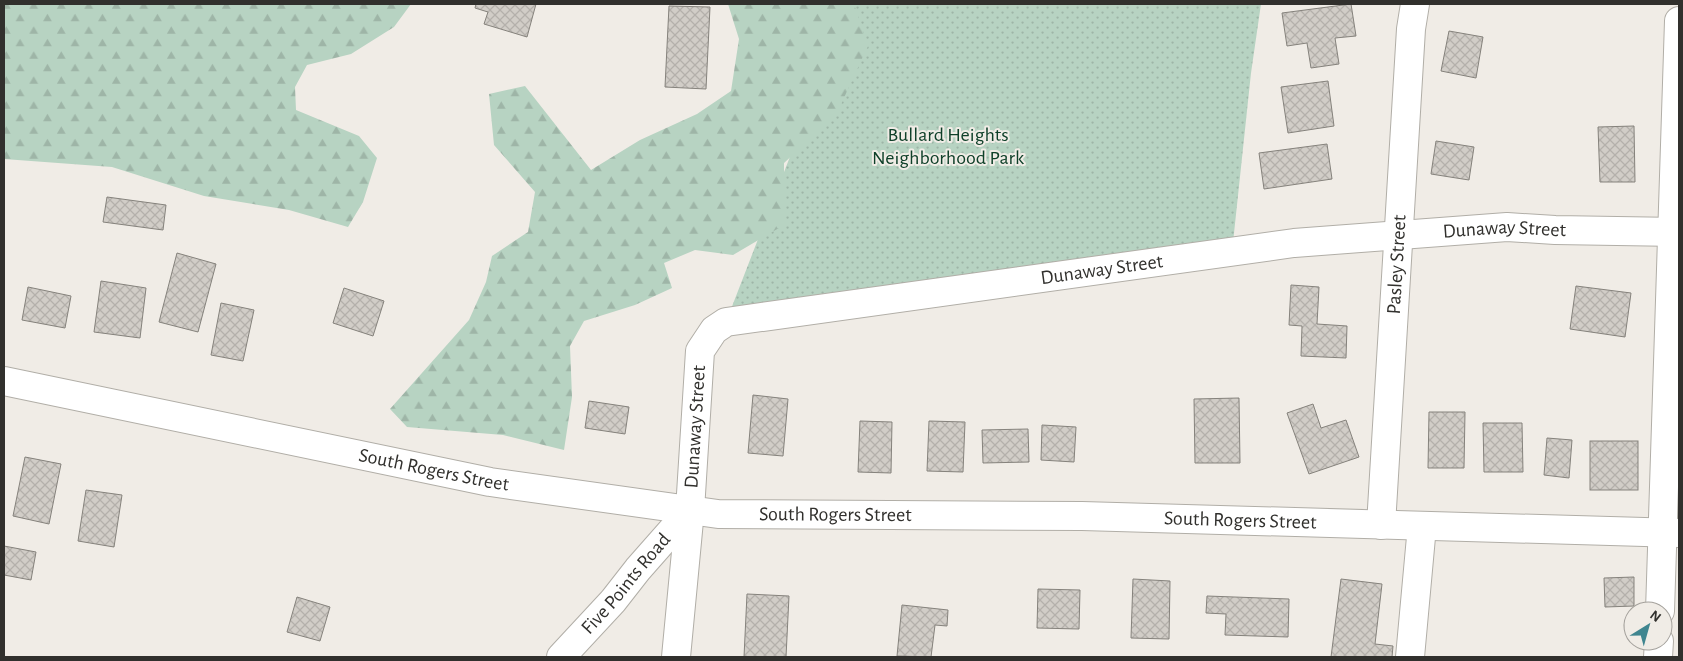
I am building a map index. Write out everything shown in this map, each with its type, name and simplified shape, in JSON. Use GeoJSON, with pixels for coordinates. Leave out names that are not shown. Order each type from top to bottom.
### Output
{"type":"FeatureCollection","features":[{"type":"Feature","properties":{"kind":"street","name":"Pasley Street"},"geometry":{"type":"LineString","coordinates":[[1381,525],[1411,29],[1415,4]]}},
{"type":"Feature","properties":{"kind":"street"},"geometry":{"type":"LineString","coordinates":[[1661,601],[1671,532],[1679,21]]}},
{"type":"Feature","properties":{"kind":"street","name":"Dunaway Street"},"geometry":{"type":"LineString","coordinates":[[676,657],[690,510],[700,351],[714,330],[726,322],[1294,243],[1507,227],[1556,230],[1676,231]]}},
{"type":"Feature","properties":{"kind":"street","name":"South Rogers Street"},"geometry":{"type":"LineString","coordinates":[[4,381],[490,482],[718,514],[1082,516],[1671,532]]}},
{"type":"Feature","properties":{"kind":"street","name":"Five Points Road"},"geometry":{"type":"LineString","coordinates":[[561,657],[614,601],[638,569],[690,510]]}},
{"type":"Feature","properties":{"kind":"street"},"geometry":{"type":"LineString","coordinates":[[1410,657],[1422,526]]}},
{"type":"Feature","properties":{"kind":"green space"},"geometry":{"type":"Polygon","coordinates":[[[4,4],[411,4],[394,27],[351,54],[307,65],[295,87],[296,110],[359,136],[377,158],[363,202],[348,227],[289,210],[204,196],[112,167],[4,159],[4,4]]]}},
{"type":"Feature","properties":{"kind":"green space"},"geometry":{"type":"Polygon","coordinates":[[[728,4],[854,4],[868,46],[836,115],[784,163],[784,225],[733,255],[695,250],[664,263],[672,288],[635,305],[584,321],[570,346],[572,397],[564,450],[503,435],[407,427],[390,409],[469,320],[486,282],[492,256],[528,232],[535,192],[494,145],[489,94],[525,86],[591,170],[640,140],[697,114],[731,91],[739,39],[728,4]]]}},
{"type":"Feature","properties":{"kind":"green space","name":"Bullard Heights Neighborhood Park"},"geometry":{"type":"Polygon","coordinates":[[[849,4],[1261,4],[1251,73],[1232,252],[726,322],[849,4]]]}},
{"type":"Feature","properties":{"kind":"building"},"geometry":{"type":"Polygon","coordinates":[[[476,4],[536,4],[527,37],[484,24],[488,12],[475,8],[476,4]]]}},
{"type":"Feature","properties":{"kind":"building"},"geometry":{"type":"Polygon","coordinates":[[[1351,4],[1356,36],[1335,38],[1339,64],[1311,68],[1307,43],[1287,46],[1282,13],[1351,4]]]}},
{"type":"Feature","properties":{"kind":"building"},"geometry":{"type":"Polygon","coordinates":[[[669,6],[710,7],[706,89],[665,87],[669,6]]]}},
{"type":"Feature","properties":{"kind":"building"},"geometry":{"type":"Polygon","coordinates":[[[1449,31],[1483,37],[1476,78],[1441,71],[1449,31]]]}},
{"type":"Feature","properties":{"kind":"building"},"geometry":{"type":"Polygon","coordinates":[[[1328,81],[1334,126],[1288,133],[1281,87],[1328,81]]]}},
{"type":"Feature","properties":{"kind":"building"},"geometry":{"type":"Polygon","coordinates":[[[1634,126],[1635,182],[1600,182],[1598,127],[1634,126]]]}},
{"type":"Feature","properties":{"kind":"building"},"geometry":{"type":"Polygon","coordinates":[[[1436,141],[1474,147],[1469,180],[1431,174],[1436,141]]]}},
{"type":"Feature","properties":{"kind":"building"},"geometry":{"type":"Polygon","coordinates":[[[1327,144],[1332,179],[1264,189],[1259,153],[1327,144]]]}},
{"type":"Feature","properties":{"kind":"building"},"geometry":{"type":"Polygon","coordinates":[[[107,197],[166,205],[163,230],[103,222],[107,197]]]}},
{"type":"Feature","properties":{"kind":"building"},"geometry":{"type":"Polygon","coordinates":[[[177,253],[216,264],[198,332],[159,322],[177,253]]]}},
{"type":"Feature","properties":{"kind":"building"},"geometry":{"type":"Polygon","coordinates":[[[101,281],[146,288],[140,338],[94,332],[101,281]]]}},
{"type":"Feature","properties":{"kind":"building"},"geometry":{"type":"Polygon","coordinates":[[[1291,285],[1319,287],[1317,324],[1347,326],[1346,358],[1301,356],[1302,326],[1289,325],[1291,285]]]}},
{"type":"Feature","properties":{"kind":"building"},"geometry":{"type":"Polygon","coordinates":[[[1576,286],[1631,293],[1625,337],[1570,329],[1576,286]]]}},
{"type":"Feature","properties":{"kind":"building"},"geometry":{"type":"Polygon","coordinates":[[[28,287],[71,296],[65,328],[22,320],[28,287]]]}},
{"type":"Feature","properties":{"kind":"building"},"geometry":{"type":"Polygon","coordinates":[[[344,288],[384,301],[373,336],[333,323],[344,288]]]}},
{"type":"Feature","properties":{"kind":"building"},"geometry":{"type":"Polygon","coordinates":[[[221,303],[254,310],[243,361],[211,355],[221,303]]]}},
{"type":"Feature","properties":{"kind":"building"},"geometry":{"type":"Polygon","coordinates":[[[753,395],[788,399],[783,456],[748,453],[753,395]]]}},
{"type":"Feature","properties":{"kind":"building"},"geometry":{"type":"Polygon","coordinates":[[[1239,398],[1240,463],[1195,463],[1194,399],[1239,398]]]}},
{"type":"Feature","properties":{"kind":"building"},"geometry":{"type":"Polygon","coordinates":[[[589,401],[629,407],[625,434],[585,428],[589,401]]]}},
{"type":"Feature","properties":{"kind":"building"},"geometry":{"type":"Polygon","coordinates":[[[1313,404],[1321,428],[1346,420],[1359,457],[1309,474],[1287,413],[1313,404]]]}},
{"type":"Feature","properties":{"kind":"building"},"geometry":{"type":"Polygon","coordinates":[[[1429,412],[1465,412],[1464,468],[1428,468],[1429,412]]]}},
{"type":"Feature","properties":{"kind":"building"},"geometry":{"type":"Polygon","coordinates":[[[860,421],[892,422],[891,473],[858,472],[860,421]]]}},
{"type":"Feature","properties":{"kind":"building"},"geometry":{"type":"Polygon","coordinates":[[[929,421],[965,422],[963,472],[927,471],[929,421]]]}},
{"type":"Feature","properties":{"kind":"building"},"geometry":{"type":"Polygon","coordinates":[[[1483,423],[1522,423],[1523,472],[1484,472],[1483,423]]]}},
{"type":"Feature","properties":{"kind":"building"},"geometry":{"type":"Polygon","coordinates":[[[1042,425],[1076,427],[1074,462],[1041,460],[1042,425]]]}},
{"type":"Feature","properties":{"kind":"building"},"geometry":{"type":"Polygon","coordinates":[[[1028,429],[1029,462],[983,463],[982,430],[1028,429]]]}},
{"type":"Feature","properties":{"kind":"building"},"geometry":{"type":"Polygon","coordinates":[[[1547,438],[1572,440],[1569,478],[1544,475],[1547,438]]]}},
{"type":"Feature","properties":{"kind":"building"},"geometry":{"type":"Polygon","coordinates":[[[1590,441],[1638,441],[1638,490],[1590,490],[1590,441]]]}},
{"type":"Feature","properties":{"kind":"building"},"geometry":{"type":"Polygon","coordinates":[[[25,457],[61,464],[49,524],[13,516],[25,457]]]}},
{"type":"Feature","properties":{"kind":"building"},"geometry":{"type":"Polygon","coordinates":[[[86,490],[122,495],[114,547],[78,541],[86,490]]]}},
{"type":"Feature","properties":{"kind":"building"},"geometry":{"type":"Polygon","coordinates":[[[4,546],[36,552],[31,580],[4,575],[4,546]]]}},
{"type":"Feature","properties":{"kind":"building"},"geometry":{"type":"Polygon","coordinates":[[[1634,577],[1634,601],[1623,601],[1623,606],[1605,607],[1604,578],[1634,577]]]}},
{"type":"Feature","properties":{"kind":"building"},"geometry":{"type":"Polygon","coordinates":[[[1133,579],[1170,581],[1169,639],[1131,638],[1133,579]]]}},
{"type":"Feature","properties":{"kind":"building"},"geometry":{"type":"Polygon","coordinates":[[[1341,579],[1382,584],[1375,644],[1393,646],[1392,657],[1331,657],[1341,579]]]}},
{"type":"Feature","properties":{"kind":"building"},"geometry":{"type":"Polygon","coordinates":[[[1038,589],[1080,590],[1079,629],[1037,628],[1038,589]]]}},
{"type":"Feature","properties":{"kind":"building"},"geometry":{"type":"Polygon","coordinates":[[[747,594],[789,596],[786,657],[744,657],[747,594]]]}},
{"type":"Feature","properties":{"kind":"building"},"geometry":{"type":"Polygon","coordinates":[[[1207,596],[1289,599],[1288,637],[1225,635],[1226,614],[1206,613],[1207,596]]]}},
{"type":"Feature","properties":{"kind":"building"},"geometry":{"type":"Polygon","coordinates":[[[297,597],[330,607],[320,641],[287,632],[297,597]]]}},
{"type":"Feature","properties":{"kind":"building"},"geometry":{"type":"Polygon","coordinates":[[[902,605],[948,610],[947,626],[935,625],[931,657],[897,656],[902,605]]]}}]}
